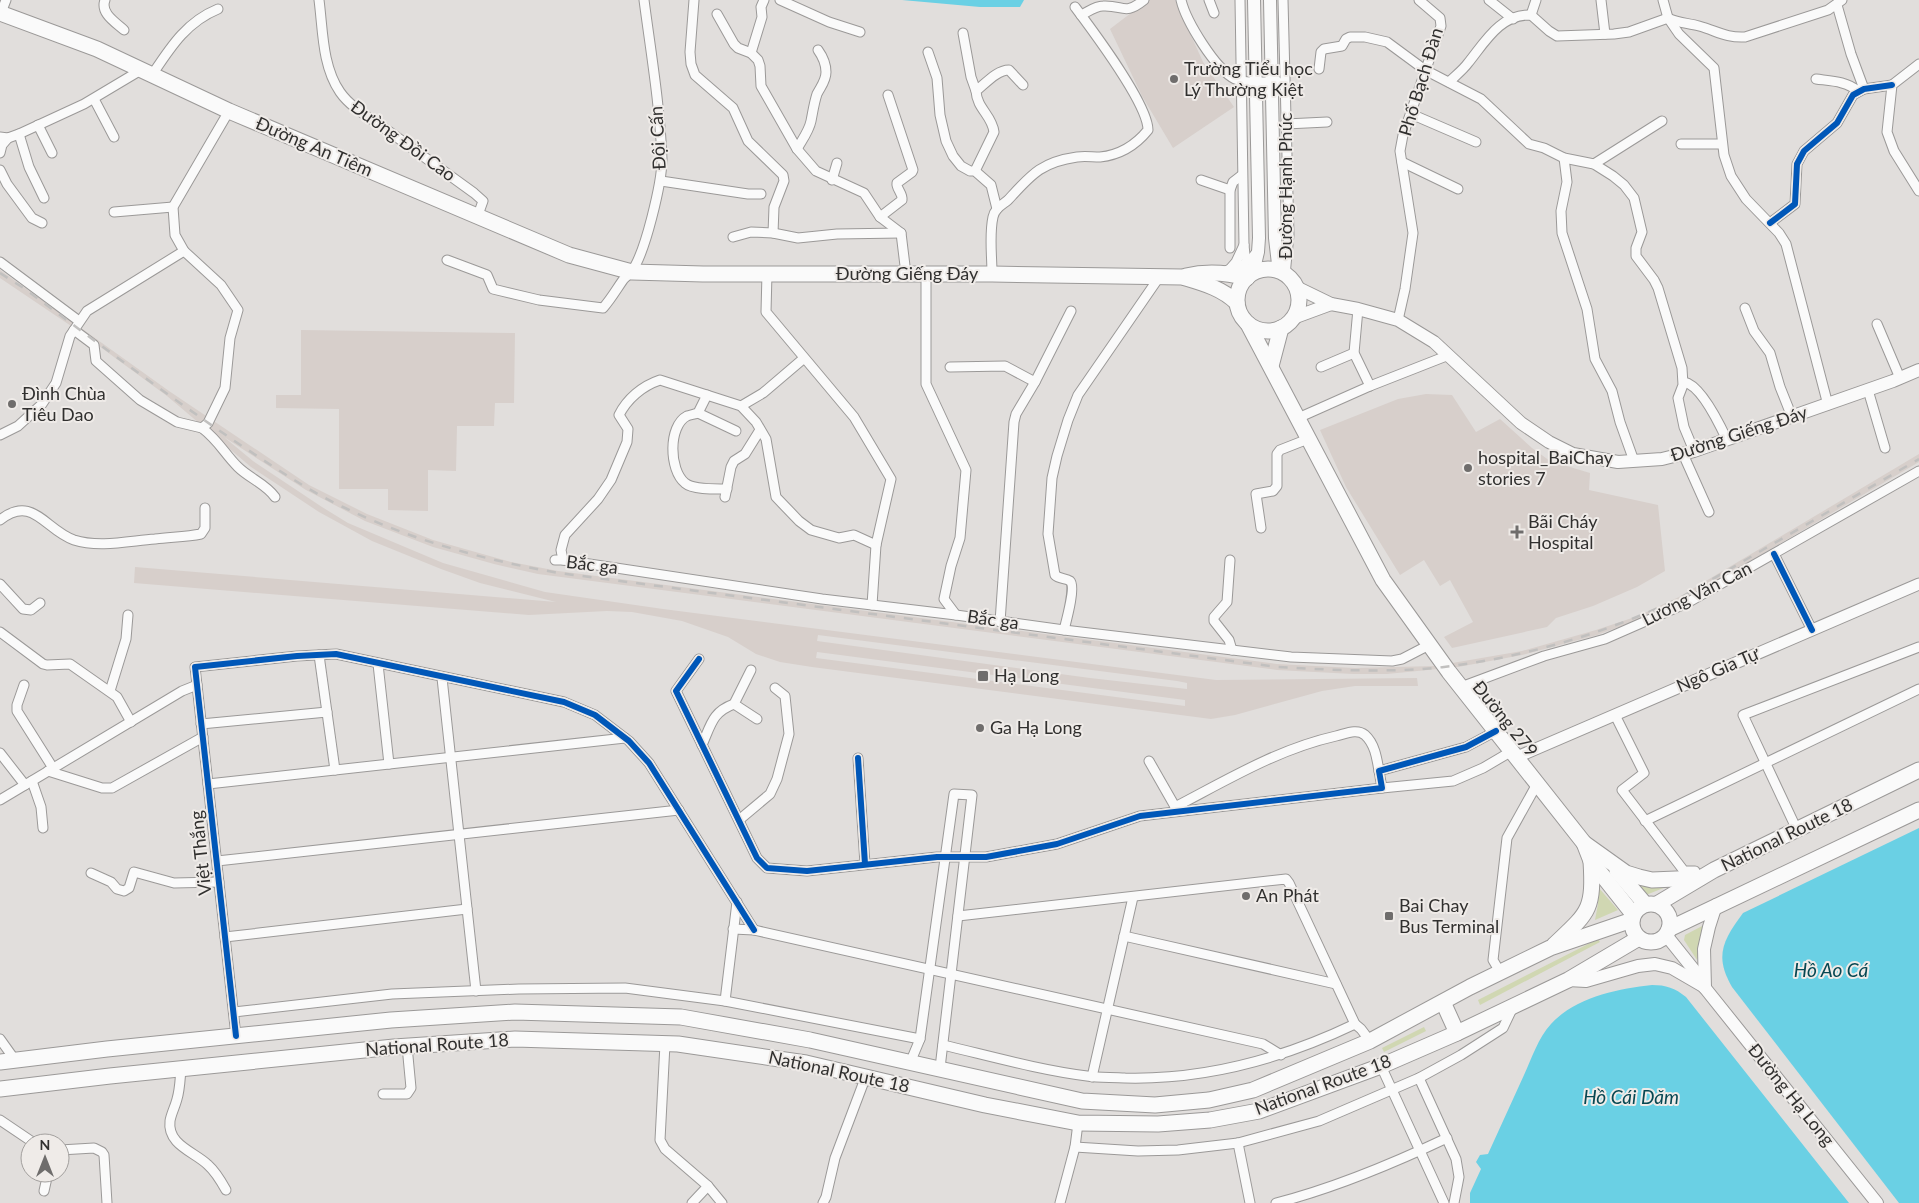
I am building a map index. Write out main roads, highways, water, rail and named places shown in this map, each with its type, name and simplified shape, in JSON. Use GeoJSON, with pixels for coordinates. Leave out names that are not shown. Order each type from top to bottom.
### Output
{"type":"FeatureCollection","features":[{"type":"Feature","properties":{"kind":"main road","name":"Đường Hạnh Phúc"},"geometry":{"type":"LineString","coordinates":[[1249,272],[1258,252],[1254,0]]}},
{"type":"Feature","properties":{"kind":"main road","name":"Đường Hạnh Phúc"},"geometry":{"type":"LineString","coordinates":[[1270,0],[1275,238],[1278,264],[1285,274]]}},
{"type":"Feature","properties":{"kind":"main road","name":"Đường An Tiêm"},"geometry":{"type":"LineString","coordinates":[[2,9],[97,49],[229,111],[569,255],[632,272]]}},
{"type":"Feature","properties":{"kind":"main road"},"geometry":{"type":"LineString","coordinates":[[1293,318],[1299,303],[1296,287],[1285,274],[1269,269],[1249,272],[1237,294],[1239,311],[1248,324],[1264,331],[1281,328],[1293,318],[1331,304]]}},
{"type":"Feature","properties":{"kind":"main road","name":"Đường Giếng Đáy"},"geometry":{"type":"LineString","coordinates":[[632,272],[1182,277],[1209,285],[1228,294],[1237,303]]}},
{"type":"Feature","properties":{"kind":"main road","name":"Đường Giếng Đáy"},"geometry":{"type":"LineString","coordinates":[[1182,277],[1197,273],[1249,272]]}},
{"type":"Feature","properties":{"kind":"main road","name":"Đường Giếng Đáy"},"geometry":{"type":"LineString","coordinates":[[1296,287],[1331,304],[1398,320],[1434,342],[1449,354],[1521,423],[1549,442],[1580,455],[1618,462],[1662,459],[1688,453],[1828,405],[1919,370]]}},
{"type":"Feature","properties":{"kind":"main road","name":"Đường 279"},"geometry":{"type":"LineString","coordinates":[[1248,324],[1383,580],[1461,687],[1597,858]]}},
{"type":"Feature","properties":{"kind":"main road"},"geometry":{"type":"LineString","coordinates":[[1271,366],[1281,328]]}},
{"type":"Feature","properties":{"kind":"main road","name":"National Route 18"},"geometry":{"type":"LineString","coordinates":[[1651,904],[1707,874],[1919,770]]}},
{"type":"Feature","properties":{"kind":"main road","name":"National Route 18"},"geometry":{"type":"LineString","coordinates":[[1666,934],[1716,906],[1771,882],[1919,810]]}},
{"type":"Feature","properties":{"kind":"main road"},"geometry":{"type":"LineString","coordinates":[[1597,858],[1626,873],[1652,880],[1707,874]]}},
{"type":"Feature","properties":{"kind":"main road"},"geometry":{"type":"LineString","coordinates":[[1597,858],[1651,904],[1663,907],[1670,917],[1666,934],[1650,942],[1639,938],[1633,930],[1632,917],[1597,858]]}},
{"type":"Feature","properties":{"kind":"main road"},"geometry":{"type":"LineString","coordinates":[[1550,948],[1582,918],[1590,903],[1597,858]]}},
{"type":"Feature","properties":{"kind":"main road"},"geometry":{"type":"LineString","coordinates":[[1632,917],[1636,910],[1651,904]]}},
{"type":"Feature","properties":{"kind":"main road"},"geometry":{"type":"LineString","coordinates":[[1705,988],[1704,948],[1716,906]]}},
{"type":"Feature","properties":{"kind":"main road","name":"National Route 18"},"geometry":{"type":"LineString","coordinates":[[7,1061],[391,1020],[515,1012],[681,1017],[810,1040],[940,1068],[1012,1087],[1082,1101],[1155,1105],[1210,1100],[1253,1090],[1370,1041],[1500,972],[1550,948],[1632,917]]}},
{"type":"Feature","properties":{"kind":"main road","name":"Đường Hạ Long"},"geometry":{"type":"LineString","coordinates":[[1666,934],[1689,973],[1705,988],[1876,1203]]}},
{"type":"Feature","properties":{"kind":"main road","name":"National Route 18"},"geometry":{"type":"LineString","coordinates":[[0,1089],[407,1046],[515,1040],[665,1044],[806,1063],[985,1105],[1078,1123],[1158,1124],[1210,1120],[1259,1111],[1381,1066],[1458,1033],[1568,980],[1639,938]]}},
{"type":"Feature","properties":{"kind":"main road"},"geometry":{"type":"LineString","coordinates":[[1568,980],[1586,981],[1638,966],[1655,964],[1672,968],[1705,988]]}},
{"type":"Feature","properties":{"kind":"main road"},"geometry":{"type":"LineString","coordinates":[[1443,1002],[1458,1033]]}},
{"type":"Feature","properties":{"kind":"main road"},"geometry":{"type":"LineString","coordinates":[[242,1035],[250,1062]]}},
{"type":"Feature","properties":{"kind":"main road"},"geometry":{"type":"LineString","coordinates":[[905,1085],[910,1063]]}},
{"type":"Feature","properties":{"kind":"water"},"geometry":{"type":"Polygon","coordinates":[[[902,0],[1024,0],[1020,7],[980,7],[902,0]]]}},
{"type":"Feature","properties":{"kind":"water","name":"Hồ Ao Cá"},"geometry":{"type":"Polygon","coordinates":[[[1919,828],[1919,1203],[1899,1203],[1732,987],[1726,976],[1722,957],[1726,940],[1743,913],[1919,828]]]}},
{"type":"Feature","properties":{"kind":"water","name":"Hồ Cái Dăm"},"geometry":{"type":"Polygon","coordinates":[[[1652,985],[1670,988],[1686,997],[1849,1203],[1470,1203],[1470,1193],[1481,1169],[1476,1162],[1480,1155],[1488,1154],[1542,1035],[1551,1024],[1572,1007],[1585,1001],[1611,992],[1652,985]]]}},
{"type":"Feature","properties":{"kind":"railway"},"geometry":{"type":"LineString","coordinates":[[0,273],[25,289],[209,423],[302,485],[369,519],[448,548],[503,562],[559,573],[1278,667],[1340,670],[1444,667],[1505,657],[1594,633],[1680,598],[1919,459]]}},
{"type":"Feature","properties":{"kind":"place","name":"Trường Tiểu học Lý Thường Kiệt"},"geometry":{"type":"Point","coordinates":[1174,79]}},
{"type":"Feature","properties":{"kind":"place","name":"Đình Chùa Tiêu Dao"},"geometry":{"type":"Point","coordinates":[12,404]}},
{"type":"Feature","properties":{"kind":"place","name":"hospital_BaiChay stories 7"},"geometry":{"type":"Point","coordinates":[1468,468]}},
{"type":"Feature","properties":{"kind":"place","name":"Bãi Cháy Hospital"},"geometry":{"type":"Point","coordinates":[1517,532]}},
{"type":"Feature","properties":{"kind":"place","name":"Hạ Long"},"geometry":{"type":"Point","coordinates":[983,676]}},
{"type":"Feature","properties":{"kind":"place","name":"Ga Hạ Long"},"geometry":{"type":"Point","coordinates":[980,728]}},
{"type":"Feature","properties":{"kind":"place","name":"An Phát"},"geometry":{"type":"Point","coordinates":[1246,896]}},
{"type":"Feature","properties":{"kind":"place","name":"Bai Chay Bus Terminal"},"geometry":{"type":"Point","coordinates":[1389,916]}}]}
